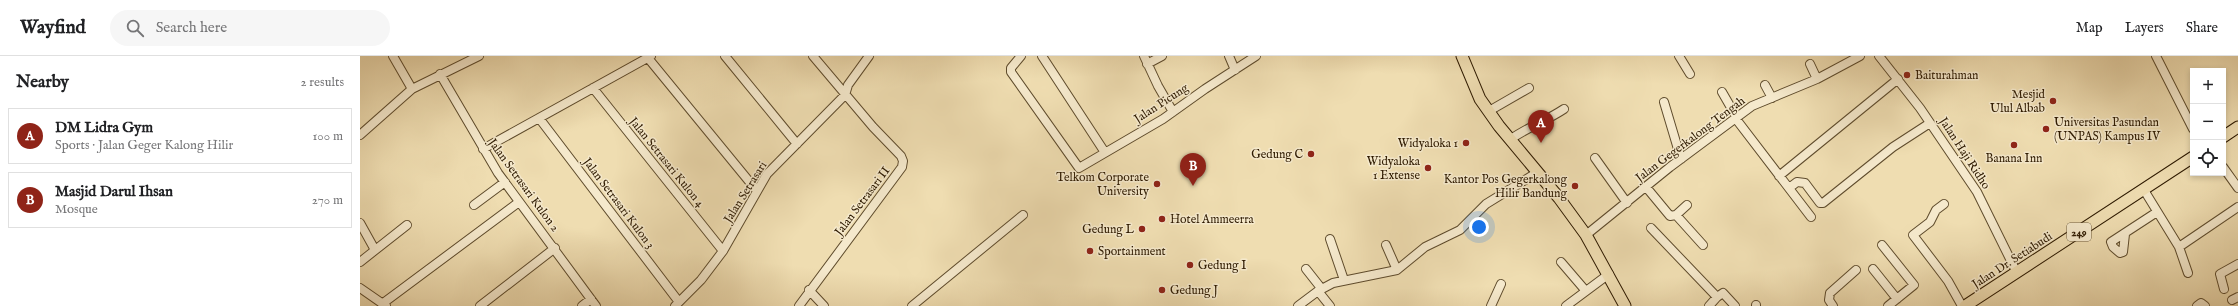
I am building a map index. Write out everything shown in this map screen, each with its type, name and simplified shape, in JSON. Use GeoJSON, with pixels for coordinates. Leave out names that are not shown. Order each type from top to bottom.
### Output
{"type":"FeatureCollection","features":[{"type":"Feature","properties":{"kind":"main road"},"geometry":{"type":"LineString","coordinates":[[1462,56],[1477,92],[1489,111],[1586,235],[1609,274],[1625,306]]}},
{"type":"Feature","properties":{"kind":"main road"},"geometry":{"type":"LineString","coordinates":[[2226,135],[2238,128]]}},
{"type":"Feature","properties":{"kind":"main road","name":"Jalan Dr. Setiabudi"},"geometry":{"type":"LineString","coordinates":[[1963,306],[2017,273],[2190,159]]}},
{"type":"Feature","properties":{"kind":"street"},"geometry":{"type":"LineString","coordinates":[[393,56],[412,89]]}},
{"type":"Feature","properties":{"kind":"street"},"geometry":{"type":"LineString","coordinates":[[360,135],[412,89],[479,56]]}},
{"type":"Feature","properties":{"kind":"street"},"geometry":{"type":"LineString","coordinates":[[725,56],[797,144]]}},
{"type":"Feature","properties":{"kind":"street","name":"Jalan Setrasari II"},"geometry":{"type":"LineString","coordinates":[[799,306],[809,290],[903,164],[902,156],[845,95],[813,56]]}},
{"type":"Feature","properties":{"kind":"street","name":"Jalan Setrasari"},"geometry":{"type":"LineString","coordinates":[[677,304],[701,280],[723,251],[768,174],[845,95],[848,85],[869,56]]}},
{"type":"Feature","properties":{"kind":"street","name":"Jalan Picung"},"geometry":{"type":"LineString","coordinates":[[1021,56],[1011,68],[1011,72],[1078,167],[1081,168],[1104,151],[1173,112],[1256,56]]}},
{"type":"Feature","properties":{"kind":"street"},"geometry":{"type":"LineString","coordinates":[[1042,56],[1104,151]]}},
{"type":"Feature","properties":{"kind":"street"},"geometry":{"type":"LineString","coordinates":[[1144,56],[1173,112]]}},
{"type":"Feature","properties":{"kind":"street"},"geometry":{"type":"LineString","coordinates":[[1147,64],[1162,56]]}},
{"type":"Feature","properties":{"kind":"street"},"geometry":{"type":"LineString","coordinates":[[1229,56],[1235,70]]}},
{"type":"Feature","properties":{"kind":"street"},"geometry":{"type":"LineString","coordinates":[[1679,56],[1690,74]]}},
{"type":"Feature","properties":{"kind":"street"},"geometry":{"type":"LineString","coordinates":[[1841,56],[1845,64]]}},
{"type":"Feature","properties":{"kind":"street","name":"Jalan Gegerkalong Tengah"},"geometry":{"type":"LineString","coordinates":[[1586,235],[1681,159],[1752,106],[1817,78],[1860,56]]}},
{"type":"Feature","properties":{"kind":"street","name":"Jalan Haji Ridho"},"geometry":{"type":"LineString","coordinates":[[1880,56],[1930,122],[1976,192],[2017,273]]}},
{"type":"Feature","properties":{"kind":"street"},"geometry":{"type":"LineString","coordinates":[[2156,56],[2190,123]]}},
{"type":"Feature","properties":{"kind":"street"},"geometry":{"type":"LineString","coordinates":[[483,149],[649,57],[757,191]]}},
{"type":"Feature","properties":{"kind":"street"},"geometry":{"type":"LineString","coordinates":[[1810,64],[1817,78]]}},
{"type":"Feature","properties":{"kind":"street","name":"Jalan Setrasari Kulon 2"},"geometry":{"type":"LineString","coordinates":[[440,74],[483,149],[505,182],[594,302]]}},
{"type":"Feature","properties":{"kind":"street"},"geometry":{"type":"LineString","coordinates":[[1779,176],[1898,79]]}},
{"type":"Feature","properties":{"kind":"street"},"geometry":{"type":"LineString","coordinates":[[1764,85],[1772,98]]}},
{"type":"Feature","properties":{"kind":"street","name":"Jalan Setrasari Kulon 4"},"geometry":{"type":"LineString","coordinates":[[593,88],[723,251]]}},
{"type":"Feature","properties":{"kind":"street"},"geometry":{"type":"LineString","coordinates":[[1489,111],[1529,88]]}},
{"type":"Feature","properties":{"kind":"street"},"geometry":{"type":"LineString","coordinates":[[1722,92],[1737,118],[1811,217]]}},
{"type":"Feature","properties":{"kind":"street"},"geometry":{"type":"LineString","coordinates":[[1664,102],[1681,159]]}},
{"type":"Feature","properties":{"kind":"street"},"geometry":{"type":"LineString","coordinates":[[1511,139],[1528,128],[1542,123],[1564,109]]}},
{"type":"Feature","properties":{"kind":"street","name":"Jalan Setrasari Kulon 3"},"geometry":{"type":"LineString","coordinates":[[540,118],[677,304]]}},
{"type":"Feature","properties":{"kind":"street"},"geometry":{"type":"LineString","coordinates":[[1789,188],[1797,182],[1805,183],[1820,203],[1823,203],[1894,147],[1930,122]]}},
{"type":"Feature","properties":{"kind":"street"},"geometry":{"type":"LineString","coordinates":[[1594,158],[1627,203]]}},
{"type":"Feature","properties":{"kind":"street"},"geometry":{"type":"LineString","coordinates":[[2226,171],[2238,188]]}},
{"type":"Feature","properties":{"kind":"street"},"geometry":{"type":"LineString","coordinates":[[1298,306],[1320,289],[1344,280],[1397,270],[1425,246],[1460,230],[1486,204],[1538,172]]}},
{"type":"Feature","properties":{"kind":"street"},"geometry":{"type":"LineString","coordinates":[[474,205],[505,182]]}},
{"type":"Feature","properties":{"kind":"street"},"geometry":{"type":"LineString","coordinates":[[1646,187],[1668,215],[1676,215],[1687,205]]}},
{"type":"Feature","properties":{"kind":"street"},"geometry":{"type":"LineString","coordinates":[[2144,190],[2179,247],[2188,273]]}},
{"type":"Feature","properties":{"kind":"street"},"geometry":{"type":"LineString","coordinates":[[360,288],[384,305],[519,202]]}},
{"type":"Feature","properties":{"kind":"street"},"geometry":{"type":"LineString","coordinates":[[1944,204],[1936,210],[1930,222],[1913,235],[1948,281],[1963,306]]}},
{"type":"Feature","properties":{"kind":"street"},"geometry":{"type":"LineString","coordinates":[[2179,247],[2237,211]]}},
{"type":"Feature","properties":{"kind":"street"},"geometry":{"type":"LineString","coordinates":[[2125,234],[2157,212]]}},
{"type":"Feature","properties":{"kind":"street"},"geometry":{"type":"LineString","coordinates":[[912,306],[1023,215]]}},
{"type":"Feature","properties":{"kind":"street"},"geometry":{"type":"LineString","coordinates":[[1676,215],[1703,245]]}},
{"type":"Feature","properties":{"kind":"street"},"geometry":{"type":"LineString","coordinates":[[360,223],[375,250]]}},
{"type":"Feature","properties":{"kind":"street"},"geometry":{"type":"LineString","coordinates":[[360,262],[407,225]]}},
{"type":"Feature","properties":{"kind":"street"},"geometry":{"type":"LineString","coordinates":[[1651,228],[1717,297]]}},
{"type":"Feature","properties":{"kind":"street"},"geometry":{"type":"LineString","coordinates":[[1330,239],[1344,280]]}},
{"type":"Feature","properties":{"kind":"street"},"geometry":{"type":"LineString","coordinates":[[1882,245],[1914,285],[1888,306]]}},
{"type":"Feature","properties":{"kind":"street"},"geometry":{"type":"LineString","coordinates":[[1386,246],[1397,270]]}},
{"type":"Feature","properties":{"kind":"street"},"geometry":{"type":"LineString","coordinates":[[480,306],[555,248]]}},
{"type":"Feature","properties":{"kind":"street"},"geometry":{"type":"LineString","coordinates":[[1561,262],[1585,290]]}},
{"type":"Feature","properties":{"kind":"street"},"geometry":{"type":"LineString","coordinates":[[2224,289],[2220,274],[2238,264]]}},
{"type":"Feature","properties":{"kind":"street"},"geometry":{"type":"LineString","coordinates":[[1306,269],[1330,306]]}},
{"type":"Feature","properties":{"kind":"street"},"geometry":{"type":"LineString","coordinates":[[1873,269],[1897,299]]}},
{"type":"Feature","properties":{"kind":"street"},"geometry":{"type":"LineString","coordinates":[[1833,306],[1828,298],[1830,293],[1856,270]]}},
{"type":"Feature","properties":{"kind":"street"},"geometry":{"type":"LineString","coordinates":[[1566,306],[1585,290],[1609,274]]}},
{"type":"Feature","properties":{"kind":"street"},"geometry":{"type":"LineString","coordinates":[[1491,306],[1501,284]]}},
{"type":"Feature","properties":{"kind":"street"},"geometry":{"type":"LineString","coordinates":[[809,290],[824,306]]}},
{"type":"Feature","properties":{"kind":"street"},"geometry":{"type":"LineString","coordinates":[[1709,306],[1723,293],[1735,306]]}},
{"type":"Feature","properties":{"kind":"street"},"geometry":{"type":"LineString","coordinates":[[582,306],[594,302]]}},
{"type":"Feature","properties":{"kind":"street"},"geometry":{"type":"LineString","coordinates":[[2197,306],[2202,303],[2205,306]]}},
{"type":"Feature","properties":{"kind":"place","name":"Baiturahman"},"geometry":{"type":"Point","coordinates":[1907,75]}},
{"type":"Feature","properties":{"kind":"place","name":"Mesjid Ulul Albab"},"geometry":{"type":"Point","coordinates":[2053,101]}},
{"type":"Feature","properties":{"kind":"place","name":"Universitas Pasundan (UNPAS) Kampus IV"},"geometry":{"type":"Point","coordinates":[2046,129]}},
{"type":"Feature","properties":{"kind":"place","name":"Widyaloka 1"},"geometry":{"type":"Point","coordinates":[1466,143]}},
{"type":"Feature","properties":{"kind":"place","name":"DM Lidra Gym"},"geometry":{"type":"Point","coordinates":[1541,143]}},
{"type":"Feature","properties":{"kind":"place","name":"Banana Inn"},"geometry":{"type":"Point","coordinates":[2014,145]}},
{"type":"Feature","properties":{"kind":"place","name":"Gedung C"},"geometry":{"type":"Point","coordinates":[1311,154]}},
{"type":"Feature","properties":{"kind":"place","name":"Widyaloka 1 Extense"},"geometry":{"type":"Point","coordinates":[1428,168]}},
{"type":"Feature","properties":{"kind":"place","name":"Telkom Corporate University"},"geometry":{"type":"Point","coordinates":[1157,184]}},
{"type":"Feature","properties":{"kind":"place","name":"Masjid Darul Ihsan"},"geometry":{"type":"Point","coordinates":[1193,186]}},
{"type":"Feature","properties":{"kind":"place","name":"Kantor Pos Gegerkalong Hilir Bandung"},"geometry":{"type":"Point","coordinates":[1575,186]}},
{"type":"Feature","properties":{"kind":"place","name":"Hotel Ammeerra"},"geometry":{"type":"Point","coordinates":[1162,219]}},
{"type":"Feature","properties":{"kind":"place","name":"Gedung L"},"geometry":{"type":"Point","coordinates":[1142,229]}},
{"type":"Feature","properties":{"kind":"place","name":"Sportainment"},"geometry":{"type":"Point","coordinates":[1090,251]}},
{"type":"Feature","properties":{"kind":"place","name":"Gedung I"},"geometry":{"type":"Point","coordinates":[1190,265]}},
{"type":"Feature","properties":{"kind":"place","name":"Gedung J"},"geometry":{"type":"Point","coordinates":[1162,290]}}]}
